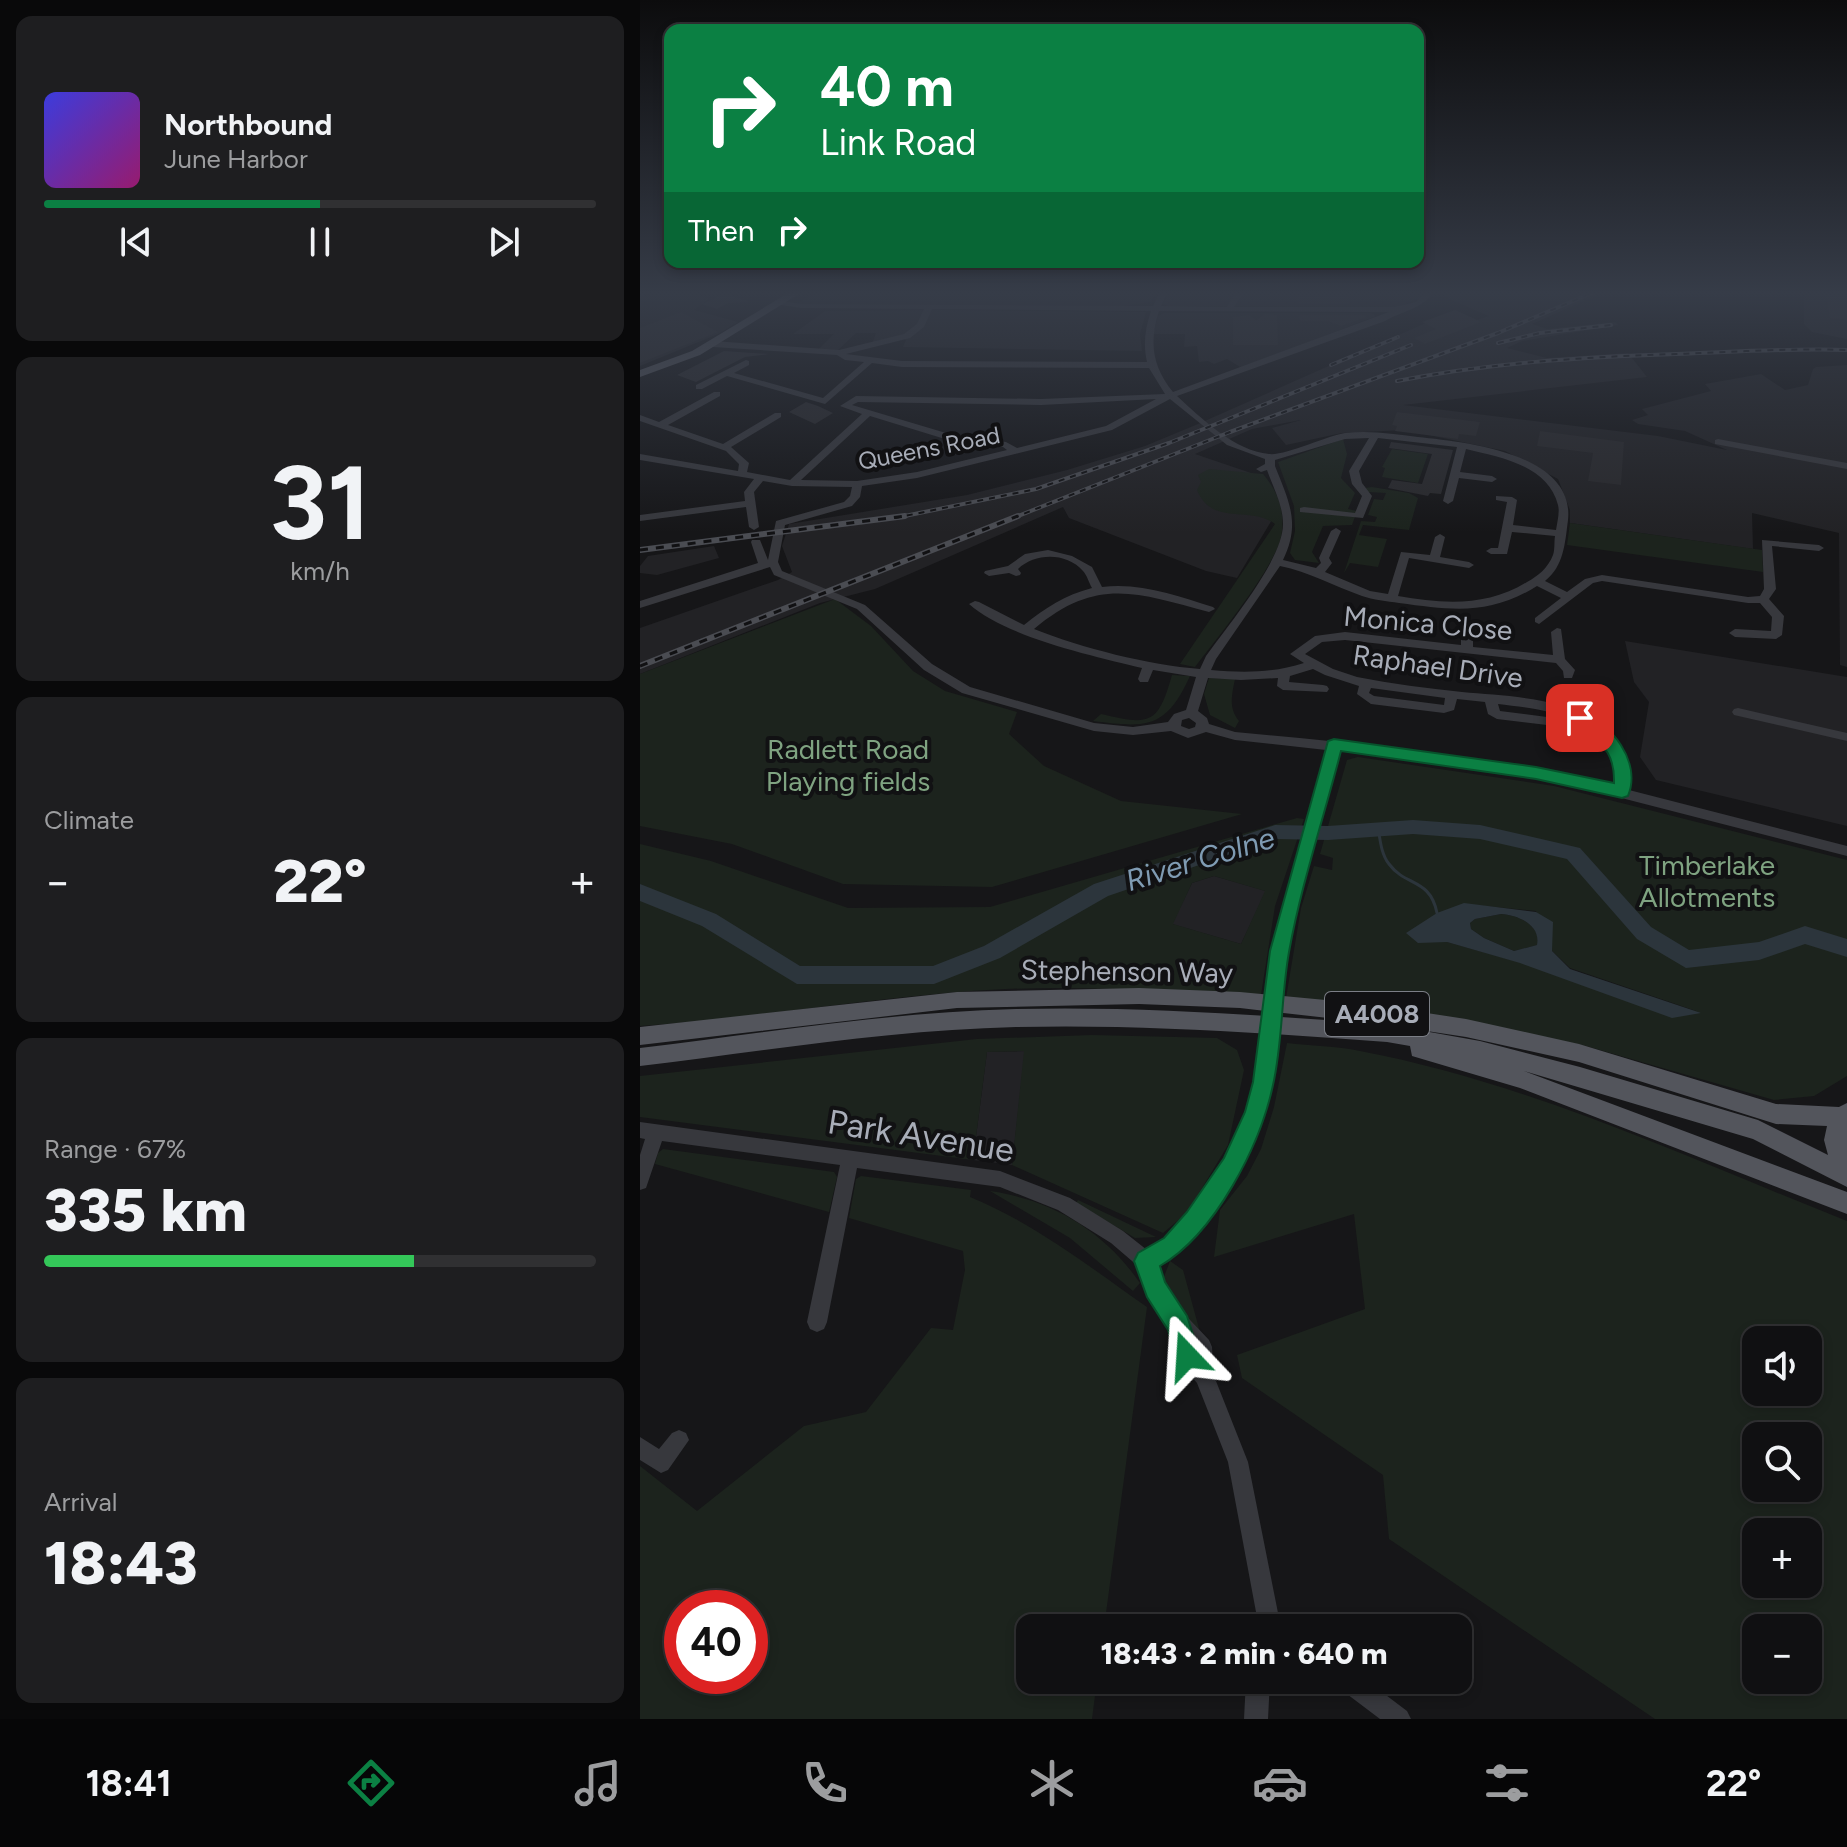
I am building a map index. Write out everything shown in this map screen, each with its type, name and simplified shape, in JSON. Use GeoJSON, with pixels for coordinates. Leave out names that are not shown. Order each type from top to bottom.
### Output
{"type":"FeatureCollection","features":[{"type":"Feature","properties":{"kind":"main road","name":"Stephenson Way"},"geometry":{"type":"LineString","coordinates":[[640,1036],[957,1000],[1070,996],[1240,1000],[1368,1013],[1466,1028],[1579,1053],[1776,1114],[1845,1112]]}},
{"type":"Feature","properties":{"kind":"main road","name":"Stephenson Way"},"geometry":{"type":"LineString","coordinates":[[640,1057],[896,1026],[1029,1017],[1185,1018],[1342,1031],[1428,1040],[1580,1076],[1758,1130],[1847,1176]]}},
{"type":"Feature","properties":{"kind":"main road","name":"Stephenson Way"},"geometry":{"type":"LineString","coordinates":[[1342,1031],[1521,1079],[1847,1203]]}},
{"type":"Feature","properties":{"kind":"main road"},"geometry":{"type":"LineString","coordinates":[[1845,1112],[1835,1134],[1836,1147],[1847,1168]]}},
{"type":"Feature","properties":{"kind":"street"},"geometry":{"type":"LineString","coordinates":[[699,387],[726,373],[825,401],[857,372]]}},
{"type":"Feature","properties":{"kind":"street"},"geometry":{"type":"LineString","coordinates":[[1156,372],[1169,396],[1260,464],[1283,494],[1288,518],[1287,536],[1277,562],[1210,659],[1191,713]]}},
{"type":"Feature","properties":{"kind":"street"},"geometry":{"type":"LineString","coordinates":[[1015,451],[1006,445],[974,443],[867,414],[846,404],[856,399],[1041,402],[1169,396],[1231,372]]}},
{"type":"Feature","properties":{"kind":"street"},"geometry":{"type":"LineString","coordinates":[[658,426],[717,394]]}},
{"type":"Feature","properties":{"kind":"street","name":"Queens Road"},"geometry":{"type":"LineString","coordinates":[[640,457],[759,479],[857,484],[917,475],[1109,428],[1169,396]]}},
{"type":"Feature","properties":{"kind":"street"},"geometry":{"type":"LineString","coordinates":[[792,483],[867,414]]}},
{"type":"Feature","properties":{"kind":"street"},"geometry":{"type":"LineString","coordinates":[[724,447],[778,415]]}},
{"type":"Feature","properties":{"kind":"street"},"geometry":{"type":"LineString","coordinates":[[640,418],[724,447],[742,460],[745,468],[742,474]]}},
{"type":"Feature","properties":{"kind":"street"},"geometry":{"type":"LineString","coordinates":[[1260,464],[1344,436],[1375,435],[1462,445],[1515,455],[1554,487],[1564,507],[1558,556],[1539,582],[1513,596],[1479,605],[1431,605],[1392,599],[1356,591],[1318,573],[1277,562]]}},
{"type":"Feature","properties":{"kind":"street"},"geometry":{"type":"LineString","coordinates":[[1304,510],[1359,516],[1367,496],[1357,484],[1354,471],[1375,435]]}},
{"type":"Feature","properties":{"kind":"street"},"geometry":{"type":"LineString","coordinates":[[1718,442],[1847,466]]}},
{"type":"Feature","properties":{"kind":"street"},"geometry":{"type":"LineString","coordinates":[[1448,501],[1462,445]]}},
{"type":"Feature","properties":{"kind":"street"},"geometry":{"type":"LineString","coordinates":[[1454,474],[1492,479]]}},
{"type":"Feature","properties":{"kind":"street"},"geometry":{"type":"LineString","coordinates":[[754,527],[749,504],[750,489],[759,479]]}},
{"type":"Feature","properties":{"kind":"street"},"geometry":{"type":"LineString","coordinates":[[769,563],[780,523],[848,504],[855,497],[857,484]]}},
{"type":"Feature","properties":{"kind":"street"},"geometry":{"type":"LineString","coordinates":[[1491,551],[1503,552],[1508,528],[1512,500],[1500,498]]}},
{"type":"Feature","properties":{"kind":"street"},"geometry":{"type":"LineString","coordinates":[[640,518],[749,504]]}},
{"type":"Feature","properties":{"kind":"street"},"geometry":{"type":"LineString","coordinates":[[1508,528],[1561,534]]}},
{"type":"Feature","properties":{"kind":"street"},"geometry":{"type":"LineString","coordinates":[[1318,573],[1327,563],[1324,558],[1336,531]]}},
{"type":"Feature","properties":{"kind":"street"},"geometry":{"type":"LineString","coordinates":[[1434,559],[1440,537]]}},
{"type":"Feature","properties":{"kind":"street"},"geometry":{"type":"LineString","coordinates":[[1031,541],[1043,548],[1042,552]]}},
{"type":"Feature","properties":{"kind":"street"},"geometry":{"type":"LineString","coordinates":[[756,542],[769,563],[787,578],[845,598],[861,607],[928,667],[966,690],[1094,727],[1133,731],[1174,726],[1188,734],[1203,727],[1242,737],[1334,745],[1536,773],[1622,791],[1847,851]]}},
{"type":"Feature","properties":{"kind":"street"},"geometry":{"type":"LineString","coordinates":[[1735,633],[1776,635],[1778,616],[1766,594],[1766,542],[1819,548]]}},
{"type":"Feature","properties":{"kind":"street"},"geometry":{"type":"LineString","coordinates":[[989,573],[1014,571],[1025,557],[1042,552],[1080,563],[1092,573],[1098,590]]}},
{"type":"Feature","properties":{"kind":"street"},"geometry":{"type":"LineString","coordinates":[[1392,599],[1405,554],[1469,565]]}},
{"type":"Feature","properties":{"kind":"street"},"geometry":{"type":"LineString","coordinates":[[640,605],[769,563]]}},
{"type":"Feature","properties":{"kind":"street"},"geometry":{"type":"LineString","coordinates":[[1539,620],[1589,581],[1602,578],[1748,600],[1784,591]]}},
{"type":"Feature","properties":{"kind":"street"},"geometry":{"type":"LineString","coordinates":[[1539,582],[1568,597]]}},
{"type":"Feature","properties":{"kind":"street"},"geometry":{"type":"LineString","coordinates":[[1024,631],[1059,603],[1098,590],[1146,590],[1209,609]]}},
{"type":"Feature","properties":{"kind":"street"},"geometry":{"type":"LineString","coordinates":[[640,597],[661,598]]}},
{"type":"Feature","properties":{"kind":"street"},"geometry":{"type":"LineString","coordinates":[[975,604],[1024,631],[1091,652],[1175,669],[1215,674],[1284,676],[1312,665]]}},
{"type":"Feature","properties":{"kind":"street"},"geometry":{"type":"LineString","coordinates":[[1467,626],[1467,651]]}},
{"type":"Feature","properties":{"kind":"street"},"geometry":{"type":"LineString","coordinates":[[1557,632],[1559,660],[1569,670],[1568,675]]}},
{"type":"Feature","properties":{"kind":"street","name":"Monica Close"},"geometry":{"type":"LineString","coordinates":[[1296,654],[1319,639],[1345,636],[1559,660]]}},
{"type":"Feature","properties":{"kind":"street","name":"Raphael Drive"},"geometry":{"type":"LineString","coordinates":[[1296,654],[1312,665],[1366,683],[1571,713],[1593,726],[1617,752],[1623,768],[1622,791]]}},
{"type":"Feature","properties":{"kind":"street"},"geometry":{"type":"LineString","coordinates":[[1144,679],[1149,664]]}},
{"type":"Feature","properties":{"kind":"street"},"geometry":{"type":"LineString","coordinates":[[1284,676],[1283,686],[1323,689]]}},
{"type":"Feature","properties":{"kind":"street"},"geometry":{"type":"LineString","coordinates":[[1491,699],[1492,711],[1497,715],[1547,721]]}},
{"type":"Feature","properties":{"kind":"street"},"geometry":{"type":"LineString","coordinates":[[1738,712],[1847,737]]}},
{"type":"Feature","properties":{"kind":"street"},"geometry":{"type":"LineString","coordinates":[[1174,726],[1178,717],[1191,713],[1202,718],[1203,727]]}},
{"type":"Feature","properties":{"kind":"street"},"geometry":{"type":"LineString","coordinates":[[1146,1261],[1172,1246],[1213,1196],[1246,1136],[1264,1082],[1279,951],[1334,745]]}},
{"type":"Feature","properties":{"kind":"street"},"geometry":{"type":"LineString","coordinates":[[640,1182],[648,1131]]}},
{"type":"Feature","properties":{"kind":"street","name":"Park Avenue"},"geometry":{"type":"LineString","coordinates":[[648,1131],[973,1174],[1026,1188],[1078,1212],[1117,1237],[1146,1261],[1155,1288],[1179,1325],[1187,1356],[1204,1376],[1238,1462],[1267,1614]]}},
{"type":"Feature","properties":{"kind":"street"},"geometry":{"type":"LineString","coordinates":[[817,1322],[850,1158]]}},
{"type":"Feature","properties":{"kind":"street"},"geometry":{"type":"LineString","coordinates":[[640,1447],[661,1463],[679,1440]]}},
{"type":"Feature","properties":{"kind":"street"},"geometry":{"type":"LineString","coordinates":[[1256,1719],[1257,1694]]}},
{"type":"Feature","properties":{"kind":"street"},"geometry":{"type":"LineString","coordinates":[[1366,1694],[1399,1719]]}},
{"type":"Feature","properties":{"kind":"shaded area"},"geometry":{"type":"Polygon","coordinates":[[[1315,372],[1643,372],[1647,377],[1403,405],[1658,436],[1727,450],[1685,431],[1638,424],[1632,420],[1648,415],[1642,409],[1711,391],[1705,384],[1761,374],[1785,390],[1808,385],[1812,372],[1847,372],[1847,667],[1840,665],[1839,533],[1752,513],[1753,549],[1570,523],[1570,510],[1558,479],[1505,451],[1405,430],[1342,433],[1286,445],[1272,428],[1301,420],[1252,429],[1195,454],[1251,473],[1273,518],[1237,578],[1206,571],[1069,518],[1063,507],[875,589],[820,603],[640,674],[640,628],[778,580],[792,572],[782,546],[789,524],[967,495],[1067,470],[1145,446],[1315,372]]]}},
{"type":"Feature","properties":{"kind":"shaded area"},"geometry":{"type":"Polygon","coordinates":[[[714,546],[719,558],[657,575],[640,573],[640,566],[648,556],[714,546]]]}},
{"type":"Feature","properties":{"kind":"shaded area"},"geometry":{"type":"Polygon","coordinates":[[[1625,641],[1847,677],[1847,826],[1656,780],[1640,757],[1649,702],[1634,682],[1625,641]]]}},
{"type":"Feature","properties":{"kind":"shaded area"},"geometry":{"type":"Polygon","coordinates":[[[1214,876],[1266,891],[1241,944],[1172,924],[1192,883],[1214,876]]]}},
{"type":"Feature","properties":{"kind":"shaded area"},"geometry":{"type":"Polygon","coordinates":[[[1464,903],[1536,912],[1553,922],[1552,951],[1570,969],[1701,1013],[1672,1018],[1520,963],[1447,942],[1418,943],[1406,933],[1437,913],[1464,903]],[[1508,915],[1475,919],[1470,923],[1471,929],[1514,951],[1537,945],[1532,927],[1508,915]]]}},
{"type":"Feature","properties":{"kind":"shaded area"},"geometry":{"type":"Polygon","coordinates":[[[1025,1051],[1012,1165],[973,1160],[987,1052],[1025,1051]]]}},
{"type":"Feature","properties":{"kind":"green space"},"geometry":{"type":"Polygon","coordinates":[[[1343,439],[1347,454],[1341,478],[1355,493],[1348,509],[1357,511],[1352,525],[1323,526],[1312,552],[1319,563],[1295,560],[1290,553],[1295,531],[1294,506],[1278,462],[1343,439]]]}},
{"type":"Feature","properties":{"kind":"green space"},"geometry":{"type":"Polygon","coordinates":[[[1392,449],[1428,454],[1418,483],[1382,477],[1385,468],[1382,467],[1392,449]]]}},
{"type":"Feature","properties":{"kind":"green space"},"geometry":{"type":"Polygon","coordinates":[[[1209,469],[1263,474],[1280,503],[1282,528],[1268,566],[1195,667],[1180,664],[1275,524],[1254,516],[1212,508],[1197,490],[1201,482],[1198,475],[1209,469]]]}},
{"type":"Feature","properties":{"kind":"green space"},"geometry":{"type":"Polygon","coordinates":[[[1365,488],[1409,493],[1418,498],[1409,530],[1363,525],[1359,535],[1387,539],[1378,567],[1350,563],[1344,573],[1361,521],[1375,522],[1377,517],[1368,515],[1374,499],[1383,500],[1386,493],[1368,492],[1365,488]]]}},
{"type":"Feature","properties":{"kind":"green space"},"geometry":{"type":"Polygon","coordinates":[[[1570,523],[1762,550],[1763,572],[1567,545],[1570,523]]]}},
{"type":"Feature","properties":{"kind":"green space","name":"Radlett Road Playing fields"},"geometry":{"type":"Polygon","coordinates":[[[835,599],[871,626],[913,671],[945,691],[1017,712],[1009,734],[1044,766],[1121,801],[1242,814],[992,887],[843,884],[732,844],[640,826],[640,674],[835,599]]]}},
{"type":"Feature","properties":{"kind":"green space"},"geometry":{"type":"Polygon","coordinates":[[[1172,675],[1190,676],[1172,706],[1153,721],[1128,724],[1093,721],[1101,714],[1131,720],[1150,717],[1162,703],[1172,675]]]}},
{"type":"Feature","properties":{"kind":"green space"},"geometry":{"type":"Polygon","coordinates":[[[1209,678],[1235,679],[1232,706],[1239,721],[1235,728],[1210,715],[1204,694],[1209,678]]]}},
{"type":"Feature","properties":{"kind":"green space","name":"Timberlake Allotments"},"geometry":{"type":"Polygon","coordinates":[[[1358,757],[1554,786],[1847,860],[1847,1076],[1814,1096],[1774,1100],[1586,1046],[1455,1018],[1286,998],[1301,908],[1314,866],[1332,870],[1333,858],[1320,854],[1347,760],[1358,757]],[[1464,904],[1447,942],[1699,1012],[1570,968],[1552,951],[1536,911],[1464,904]]]}},
{"type":"Feature","properties":{"kind":"green space"},"geometry":{"type":"Polygon","coordinates":[[[1297,818],[1304,819],[1275,906],[1261,995],[1005,989],[640,1026],[640,844],[711,861],[848,908],[990,907],[1297,818]],[[1214,876],[1192,883],[1173,924],[1241,944],[1265,891],[1214,876]]]}},
{"type":"Feature","properties":{"kind":"green space"},"geometry":{"type":"Polygon","coordinates":[[[1501,914],[1527,922],[1536,932],[1538,945],[1514,951],[1471,929],[1470,923],[1475,919],[1501,914]]]}},
{"type":"Feature","properties":{"kind":"green space"},"geometry":{"type":"Polygon","coordinates":[[[1092,1035],[1217,1038],[1237,1050],[1244,1070],[1228,1145],[1187,1213],[1163,1233],[1012,1165],[1024,1051],[987,1052],[973,1160],[640,1117],[640,1076],[977,1039],[1092,1035]]]}},
{"type":"Feature","properties":{"kind":"green space"},"geometry":{"type":"Polygon","coordinates":[[[1287,1043],[1342,1048],[1423,1065],[1546,1102],[1847,1221],[1847,1719],[1655,1719],[1389,1539],[1383,1475],[1242,1378],[1237,1355],[1365,1309],[1354,1214],[1214,1257],[1220,1210],[1247,1176],[1261,1149],[1274,1107],[1287,1043]]]}},
{"type":"Feature","properties":{"kind":"green space"},"geometry":{"type":"Polygon","coordinates":[[[663,1149],[834,1172],[837,1177],[829,1212],[655,1164],[658,1153],[663,1149]]]}},
{"type":"Feature","properties":{"kind":"green space"},"geometry":{"type":"Polygon","coordinates":[[[861,1176],[971,1190],[970,1197],[1039,1233],[1147,1307],[1106,1614],[1016,1614],[1016,1694],[1095,1694],[1092,1719],[640,1719],[640,1466],[697,1511],[804,1426],[866,1412],[931,1328],[953,1330],[965,1270],[963,1251],[849,1218],[856,1179],[861,1176]]]}},
{"type":"Feature","properties":{"kind":"green space"},"geometry":{"type":"Polygon","coordinates":[[[990,1191],[1035,1202],[1075,1221],[1110,1248],[1140,1283],[1133,1291],[1070,1238],[990,1191]]]}},
{"type":"Feature","properties":{"kind":"green space"},"geometry":{"type":"Polygon","coordinates":[[[1078,1200],[1156,1237],[1135,1238],[1076,1203],[1078,1200]]]}},
{"type":"Feature","properties":{"kind":"green space"},"geometry":{"type":"Polygon","coordinates":[[[1170,1261],[1183,1270],[1201,1336],[1165,1291],[1162,1282],[1170,1261]]]}},
{"type":"Feature","properties":{"kind":"building"},"geometry":{"type":"Polygon","coordinates":[[[682,372],[715,372],[696,382],[677,375],[682,372]]]}},
{"type":"Feature","properties":{"kind":"building"},"geometry":{"type":"Polygon","coordinates":[[[806,402],[833,413],[815,424],[789,412],[806,402]]]}},
{"type":"Feature","properties":{"kind":"building"},"geometry":{"type":"Polygon","coordinates":[[[1397,412],[1480,422],[1476,436],[1459,434],[1458,439],[1395,431],[1397,426],[1392,425],[1397,412]]]}},
{"type":"Feature","properties":{"kind":"building"},"geometry":{"type":"Polygon","coordinates":[[[1540,431],[1624,442],[1621,485],[1588,481],[1593,453],[1537,446],[1540,431]]]}},
{"type":"Feature","properties":{"kind":"building"},"geometry":{"type":"Polygon","coordinates":[[[1391,442],[1453,450],[1441,494],[1430,493],[1428,496],[1388,488],[1392,480],[1422,484],[1432,454],[1389,448],[1391,442]]]}},
{"type":"Feature","properties":{"kind":"waterway"},"geometry":{"type":"LineString","coordinates":[[1378,827],[1386,860],[1396,871],[1429,894],[1437,913]]}},
{"type":"Feature","properties":{"kind":"waterway","name":"River Colne"},"geometry":{"type":"LineString","coordinates":[[640,892],[709,920],[797,975],[934,975],[992,952],[1101,890],[1275,832],[1328,833],[1413,827],[1480,832],[1573,853],[1644,933],[1686,959],[1759,951],[1805,935],[1847,948]]}},
{"type":"Feature","properties":{"kind":"railway"},"geometry":{"type":"LineString","coordinates":[[904,516],[1036,489],[1169,443],[1344,372]]}},
{"type":"Feature","properties":{"kind":"railway"},"geometry":{"type":"LineString","coordinates":[[1013,518],[1392,372]]}},
{"type":"Feature","properties":{"kind":"railway"},"geometry":{"type":"LineString","coordinates":[[1397,381],[1452,372]]}},
{"type":"Feature","properties":{"kind":"railway"},"geometry":{"type":"LineString","coordinates":[[640,550],[904,516]]}},
{"type":"Feature","properties":{"kind":"railway"},"geometry":{"type":"LineString","coordinates":[[895,518],[904,516]]}},
{"type":"Feature","properties":{"kind":"railway"},"geometry":{"type":"LineString","coordinates":[[640,666],[1018,516]]}},
{"type":"Feature","properties":{"kind":"route"},"geometry":{"type":"LineString","coordinates":[[1187,1356],[1179,1325],[1155,1288],[1146,1261],[1172,1246],[1213,1196],[1232,1165],[1256,1112],[1264,1082],[1279,951],[1334,745],[1536,773],[1622,791],[1623,768],[1617,752],[1601,732],[1580,718]]}}]}
